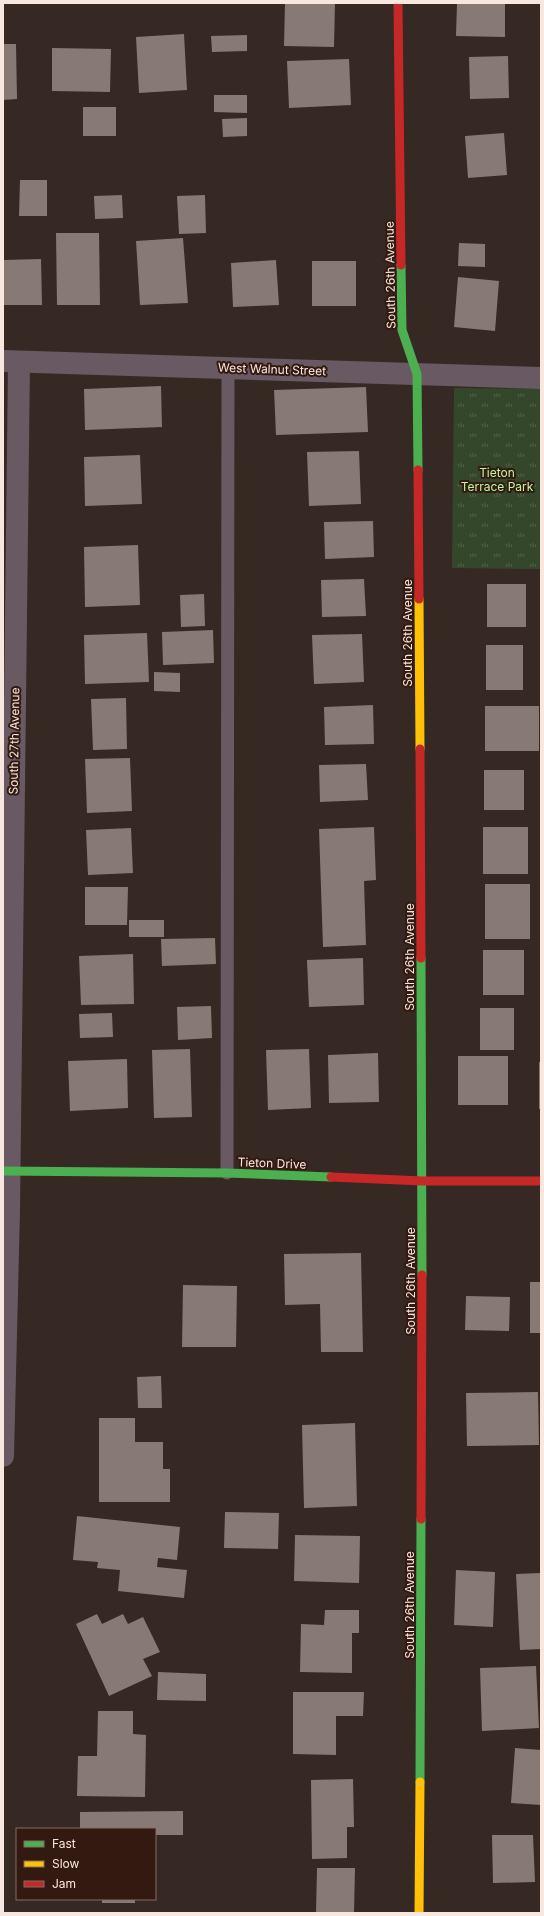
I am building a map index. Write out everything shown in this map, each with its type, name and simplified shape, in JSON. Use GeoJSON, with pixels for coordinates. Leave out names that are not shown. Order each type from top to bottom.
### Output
{"type":"FeatureCollection","features":[{"type":"Feature","properties":{"kind":"street","name":"South 26th Avenue"},"geometry":{"type":"LineString","coordinates":[[398,3],[402,330],[417,374],[422,1181],[419,1913]]}},
{"type":"Feature","properties":{"kind":"street","name":"West Walnut Street"},"geometry":{"type":"LineString","coordinates":[[11,362],[228,367],[541,378]]}},
{"type":"Feature","properties":{"kind":"street","name":"South 27th Avenue"},"geometry":{"type":"LineString","coordinates":[[3,1456],[11,362]]}},
{"type":"Feature","properties":{"kind":"street","name":"Tieton Drive"},"geometry":{"type":"LineString","coordinates":[[6,1171],[227,1174],[422,1181],[541,1181]]}},
{"type":"Feature","properties":{"kind":"lane"},"geometry":{"type":"LineString","coordinates":[[227,1174],[228,367]]}},
{"type":"Feature","properties":{"kind":"green space","name":"Tieton Terrace Park"},"geometry":{"type":"Polygon","coordinates":[[[454,388],[541,389],[541,569],[452,568],[454,388]]]}},
{"type":"Feature","properties":{"kind":"building"},"geometry":{"type":"Polygon","coordinates":[[[285,3],[335,3],[334,47],[284,46],[285,3]]]}},
{"type":"Feature","properties":{"kind":"building"},"geometry":{"type":"Polygon","coordinates":[[[457,3],[505,3],[505,37],[456,36],[457,3]]]}},
{"type":"Feature","properties":{"kind":"building"},"geometry":{"type":"Polygon","coordinates":[[[184,34],[187,90],[139,93],[136,37],[184,34]]]}},
{"type":"Feature","properties":{"kind":"building"},"geometry":{"type":"Polygon","coordinates":[[[247,35],[247,51],[212,52],[211,36],[247,35]]]}},
{"type":"Feature","properties":{"kind":"building"},"geometry":{"type":"Polygon","coordinates":[[[3,44],[16,44],[17,99],[3,100],[3,44]]]}},
{"type":"Feature","properties":{"kind":"building"},"geometry":{"type":"Polygon","coordinates":[[[52,48],[111,49],[110,92],[52,91],[52,48]]]}},
{"type":"Feature","properties":{"kind":"building"},"geometry":{"type":"Polygon","coordinates":[[[508,56],[509,98],[470,99],[469,57],[508,56]]]}},
{"type":"Feature","properties":{"kind":"building"},"geometry":{"type":"Polygon","coordinates":[[[349,59],[351,105],[289,108],[287,61],[349,59]]]}},
{"type":"Feature","properties":{"kind":"building"},"geometry":{"type":"Polygon","coordinates":[[[214,95],[247,95],[247,113],[214,112],[214,95]]]}},
{"type":"Feature","properties":{"kind":"building"},"geometry":{"type":"Polygon","coordinates":[[[83,107],[116,107],[116,136],[83,136],[83,107]]]}},
{"type":"Feature","properties":{"kind":"building"},"geometry":{"type":"Polygon","coordinates":[[[247,118],[247,136],[223,137],[222,119],[247,118]]]}},
{"type":"Feature","properties":{"kind":"building"},"geometry":{"type":"Polygon","coordinates":[[[504,133],[507,175],[468,178],[465,136],[504,133]]]}},
{"type":"Feature","properties":{"kind":"building"},"geometry":{"type":"Polygon","coordinates":[[[20,180],[47,180],[47,216],[19,216],[20,180]]]}},
{"type":"Feature","properties":{"kind":"building"},"geometry":{"type":"Polygon","coordinates":[[[122,195],[123,218],[95,219],[94,196],[122,195]]]}},
{"type":"Feature","properties":{"kind":"building"},"geometry":{"type":"Polygon","coordinates":[[[205,195],[206,233],[179,234],[177,196],[205,195]]]}},
{"type":"Feature","properties":{"kind":"building"},"geometry":{"type":"Polygon","coordinates":[[[56,233],[99,233],[100,305],[57,305],[56,233]]]}},
{"type":"Feature","properties":{"kind":"building"},"geometry":{"type":"Polygon","coordinates":[[[183,238],[188,303],[140,305],[136,241],[183,238]]]}},
{"type":"Feature","properties":{"kind":"building"},"geometry":{"type":"Polygon","coordinates":[[[459,243],[485,244],[485,267],[458,266],[459,243]]]}},
{"type":"Feature","properties":{"kind":"building"},"geometry":{"type":"Polygon","coordinates":[[[41,259],[42,305],[3,305],[3,260],[41,259]]]}},
{"type":"Feature","properties":{"kind":"building"},"geometry":{"type":"Polygon","coordinates":[[[276,260],[279,305],[233,307],[231,263],[276,260]]]}},
{"type":"Feature","properties":{"kind":"building"},"geometry":{"type":"Polygon","coordinates":[[[312,261],[356,261],[356,306],[312,306],[312,261]]]}},
{"type":"Feature","properties":{"kind":"building"},"geometry":{"type":"Polygon","coordinates":[[[458,277],[499,281],[495,331],[454,327],[458,277]]]}},
{"type":"Feature","properties":{"kind":"building"},"geometry":{"type":"Polygon","coordinates":[[[161,386],[162,427],[85,430],[84,389],[161,386]]]}},
{"type":"Feature","properties":{"kind":"building"},"geometry":{"type":"Polygon","coordinates":[[[366,387],[368,432],[276,435],[274,390],[366,387]]]}},
{"type":"Feature","properties":{"kind":"building"},"geometry":{"type":"Polygon","coordinates":[[[359,451],[361,504],[309,506],[307,452],[359,451]]]}},
{"type":"Feature","properties":{"kind":"building"},"geometry":{"type":"Polygon","coordinates":[[[140,455],[142,504],[85,506],[84,457],[140,455]]]}},
{"type":"Feature","properties":{"kind":"building"},"geometry":{"type":"Polygon","coordinates":[[[373,521],[374,557],[325,559],[324,522],[373,521]]]}},
{"type":"Feature","properties":{"kind":"building"},"geometry":{"type":"Polygon","coordinates":[[[138,545],[140,605],[85,607],[84,547],[138,545]]]}},
{"type":"Feature","properties":{"kind":"building"},"geometry":{"type":"Polygon","coordinates":[[[364,579],[366,616],[322,617],[321,580],[364,579]]]}},
{"type":"Feature","properties":{"kind":"building"},"geometry":{"type":"Polygon","coordinates":[[[487,584],[526,584],[526,627],[487,627],[487,584]]]}},
{"type":"Feature","properties":{"kind":"building"},"geometry":{"type":"Polygon","coordinates":[[[204,594],[205,626],[181,627],[180,595],[204,594]]]}},
{"type":"Feature","properties":{"kind":"building"},"geometry":{"type":"Polygon","coordinates":[[[213,630],[214,663],[163,665],[162,632],[213,630]]]}},
{"type":"Feature","properties":{"kind":"building"},"geometry":{"type":"Polygon","coordinates":[[[147,633],[149,682],[85,684],[84,635],[147,633]]]}},
{"type":"Feature","properties":{"kind":"building"},"geometry":{"type":"Polygon","coordinates":[[[362,634],[364,682],[314,684],[312,635],[362,634]]]}},
{"type":"Feature","properties":{"kind":"building"},"geometry":{"type":"Polygon","coordinates":[[[486,645],[523,645],[523,690],[486,690],[486,645]]]}},
{"type":"Feature","properties":{"kind":"building"},"geometry":{"type":"Polygon","coordinates":[[[154,672],[180,673],[180,692],[154,691],[154,672]]]}},
{"type":"Feature","properties":{"kind":"building"},"geometry":{"type":"Polygon","coordinates":[[[126,698],[127,749],[93,750],[91,699],[126,698]]]}},
{"type":"Feature","properties":{"kind":"building"},"geometry":{"type":"Polygon","coordinates":[[[373,705],[374,744],[325,745],[324,707],[373,705]]]}},
{"type":"Feature","properties":{"kind":"building"},"geometry":{"type":"Polygon","coordinates":[[[485,706],[539,706],[539,751],[485,751],[485,706]]]}},
{"type":"Feature","properties":{"kind":"building"},"geometry":{"type":"Polygon","coordinates":[[[130,758],[132,811],[87,813],[85,759],[130,758]]]}},
{"type":"Feature","properties":{"kind":"building"},"geometry":{"type":"Polygon","coordinates":[[[366,764],[368,800],[320,802],[319,765],[366,764]]]}},
{"type":"Feature","properties":{"kind":"building"},"geometry":{"type":"Polygon","coordinates":[[[484,770],[524,770],[524,810],[484,810],[484,770]]]}},
{"type":"Feature","properties":{"kind":"building"},"geometry":{"type":"Polygon","coordinates":[[[374,827],[376,880],[364,881],[366,945],[323,947],[319,829],[374,827]]]}},
{"type":"Feature","properties":{"kind":"building"},"geometry":{"type":"Polygon","coordinates":[[[483,827],[528,827],[528,874],[483,874],[483,827]]]}},
{"type":"Feature","properties":{"kind":"building"},"geometry":{"type":"Polygon","coordinates":[[[131,828],[133,873],[88,875],[86,830],[131,828]]]}},
{"type":"Feature","properties":{"kind":"building"},"geometry":{"type":"Polygon","coordinates":[[[485,884],[530,884],[530,939],[485,939],[485,884]]]}},
{"type":"Feature","properties":{"kind":"building"},"geometry":{"type":"Polygon","coordinates":[[[85,887],[128,887],[127,925],[85,925],[85,887]]]}},
{"type":"Feature","properties":{"kind":"building"},"geometry":{"type":"Polygon","coordinates":[[[129,920],[164,920],[164,937],[129,937],[129,920]]]}},
{"type":"Feature","properties":{"kind":"building"},"geometry":{"type":"Polygon","coordinates":[[[215,938],[216,964],[162,966],[161,939],[215,938]]]}},
{"type":"Feature","properties":{"kind":"building"},"geometry":{"type":"Polygon","coordinates":[[[483,950],[524,950],[524,995],[483,995],[483,950]]]}},
{"type":"Feature","properties":{"kind":"building"},"geometry":{"type":"Polygon","coordinates":[[[133,954],[134,1004],[81,1005],[79,956],[133,954]]]}},
{"type":"Feature","properties":{"kind":"building"},"geometry":{"type":"Polygon","coordinates":[[[363,958],[364,1005],[309,1007],[307,960],[363,958]]]}},
{"type":"Feature","properties":{"kind":"building"},"geometry":{"type":"Polygon","coordinates":[[[211,1006],[212,1038],[178,1040],[177,1007],[211,1006]]]}},
{"type":"Feature","properties":{"kind":"building"},"geometry":{"type":"Polygon","coordinates":[[[480,1008],[514,1008],[514,1050],[480,1050],[480,1008]]]}},
{"type":"Feature","properties":{"kind":"building"},"geometry":{"type":"Polygon","coordinates":[[[112,1013],[113,1037],[80,1038],[79,1014],[112,1013]]]}},
{"type":"Feature","properties":{"kind":"building"},"geometry":{"type":"Polygon","coordinates":[[[190,1049],[192,1117],[154,1118],[152,1050],[190,1049]]]}},
{"type":"Feature","properties":{"kind":"building"},"geometry":{"type":"Polygon","coordinates":[[[309,1049],[311,1108],[268,1110],[266,1050],[309,1049]]]}},
{"type":"Feature","properties":{"kind":"building"},"geometry":{"type":"Polygon","coordinates":[[[378,1053],[379,1102],[329,1103],[328,1055],[378,1053]]]}},
{"type":"Feature","properties":{"kind":"building"},"geometry":{"type":"Polygon","coordinates":[[[458,1056],[508,1056],[508,1105],[458,1105],[458,1056]]]}},
{"type":"Feature","properties":{"kind":"building"},"geometry":{"type":"Polygon","coordinates":[[[127,1059],[128,1108],[70,1111],[68,1061],[127,1059]]]}},
{"type":"Feature","properties":{"kind":"building"},"geometry":{"type":"Polygon","coordinates":[[[539,1062],[541,1062],[541,1109],[539,1109],[539,1062]]]}},
{"type":"Feature","properties":{"kind":"building"},"geometry":{"type":"Polygon","coordinates":[[[361,1253],[363,1352],[321,1352],[320,1304],[285,1305],[284,1254],[361,1253]]]}},
{"type":"Feature","properties":{"kind":"building"},"geometry":{"type":"Polygon","coordinates":[[[530,1282],[541,1282],[541,1333],[530,1333],[530,1282]]]}},
{"type":"Feature","properties":{"kind":"building"},"geometry":{"type":"Polygon","coordinates":[[[183,1285],[237,1286],[236,1347],[182,1347],[183,1285]]]}},
{"type":"Feature","properties":{"kind":"building"},"geometry":{"type":"Polygon","coordinates":[[[466,1296],[510,1297],[509,1331],[465,1330],[466,1296]]]}},
{"type":"Feature","properties":{"kind":"building"},"geometry":{"type":"Polygon","coordinates":[[[161,1376],[162,1408],[138,1408],[137,1377],[161,1376]]]}},
{"type":"Feature","properties":{"kind":"building"},"geometry":{"type":"Polygon","coordinates":[[[538,1392],[539,1445],[467,1446],[466,1393],[538,1392]]]}},
{"type":"Feature","properties":{"kind":"building"},"geometry":{"type":"Polygon","coordinates":[[[99,1418],[135,1418],[135,1442],[163,1442],[163,1469],[170,1469],[170,1502],[99,1502],[99,1418]]]}},
{"type":"Feature","properties":{"kind":"building"},"geometry":{"type":"Polygon","coordinates":[[[355,1423],[357,1506],[304,1508],[302,1425],[355,1423]]]}},
{"type":"Feature","properties":{"kind":"building"},"geometry":{"type":"Polygon","coordinates":[[[225,1512],[279,1513],[278,1549],[224,1548],[225,1512]]]}},
{"type":"Feature","properties":{"kind":"building"},"geometry":{"type":"Polygon","coordinates":[[[77,1516],[180,1527],[177,1560],[158,1558],[157,1567],[187,1570],[184,1598],[118,1591],[120,1570],[97,1568],[98,1562],[73,1560],[77,1516]]]}},
{"type":"Feature","properties":{"kind":"building"},"geometry":{"type":"Polygon","coordinates":[[[295,1535],[360,1536],[359,1583],[294,1581],[295,1535]]]}},
{"type":"Feature","properties":{"kind":"building"},"geometry":{"type":"Polygon","coordinates":[[[456,1570],[495,1572],[493,1627],[454,1625],[456,1570]]]}},
{"type":"Feature","properties":{"kind":"building"},"geometry":{"type":"Polygon","coordinates":[[[541,1573],[541,1649],[520,1650],[516,1574],[541,1573]]]}},
{"type":"Feature","properties":{"kind":"building"},"geometry":{"type":"Polygon","coordinates":[[[325,1610],[359,1610],[359,1633],[352,1633],[352,1673],[300,1672],[301,1624],[324,1625],[325,1610]]]}},
{"type":"Feature","properties":{"kind":"building"},"geometry":{"type":"Polygon","coordinates":[[[97,1614],[102,1624],[123,1614],[128,1624],[143,1617],[160,1652],[143,1659],[152,1676],[109,1696],[76,1624],[97,1614]]]}},
{"type":"Feature","properties":{"kind":"building"},"geometry":{"type":"Polygon","coordinates":[[[536,1666],[539,1728],[482,1731],[480,1668],[536,1666]]]}},
{"type":"Feature","properties":{"kind":"building"},"geometry":{"type":"Polygon","coordinates":[[[158,1672],[206,1674],[206,1701],[157,1700],[158,1672]]]}},
{"type":"Feature","properties":{"kind":"building"},"geometry":{"type":"Polygon","coordinates":[[[293,1692],[364,1692],[363,1716],[336,1716],[336,1755],[293,1754],[293,1692]]]}},
{"type":"Feature","properties":{"kind":"building"},"geometry":{"type":"Polygon","coordinates":[[[98,1711],[133,1711],[133,1734],[146,1735],[145,1797],[77,1796],[78,1756],[97,1756],[98,1711]]]}},
{"type":"Feature","properties":{"kind":"building"},"geometry":{"type":"Polygon","coordinates":[[[515,1748],[541,1750],[541,1805],[511,1803],[515,1748]]]}},
{"type":"Feature","properties":{"kind":"building"},"geometry":{"type":"Polygon","coordinates":[[[353,1779],[354,1827],[347,1827],[347,1858],[312,1859],[311,1780],[353,1779]]]}},
{"type":"Feature","properties":{"kind":"building"},"geometry":{"type":"Polygon","coordinates":[[[183,1811],[183,1835],[156,1835],[156,1828],[80,1828],[80,1812],[183,1811]]]}},
{"type":"Feature","properties":{"kind":"building"},"geometry":{"type":"Polygon","coordinates":[[[492,1835],[533,1835],[535,1882],[493,1883],[492,1835]]]}},
{"type":"Feature","properties":{"kind":"building"},"geometry":{"type":"Polygon","coordinates":[[[317,1868],[355,1868],[354,1913],[316,1913],[317,1868]]]}},
{"type":"Feature","properties":{"kind":"building"},"geometry":{"type":"Polygon","coordinates":[[[102,1900],[135,1900],[135,1903],[102,1903],[102,1900]]]}},
{"type":"Feature","properties":{"kind":"traffic: fast"},"geometry":{"type":"LineString","coordinates":[[401,265],[402,330],[417,374],[418,470]]}},
{"type":"Feature","properties":{"kind":"traffic: fast"},"geometry":{"type":"LineString","coordinates":[[421,958],[422,1275]]}},
{"type":"Feature","properties":{"kind":"traffic: fast"},"geometry":{"type":"LineString","coordinates":[[3,1171],[227,1173],[331,1177]]}},
{"type":"Feature","properties":{"kind":"traffic: fast"},"geometry":{"type":"LineString","coordinates":[[420,1782],[421,1519]]}},
{"type":"Feature","properties":{"kind":"traffic: slow"},"geometry":{"type":"LineString","coordinates":[[419,599],[420,749]]}},
{"type":"Feature","properties":{"kind":"traffic: slow"},"geometry":{"type":"LineString","coordinates":[[419,1913],[420,1782]]}},
{"type":"Feature","properties":{"kind":"traffic: jam"},"geometry":{"type":"LineString","coordinates":[[398,3],[401,265]]}},
{"type":"Feature","properties":{"kind":"traffic: jam"},"geometry":{"type":"LineString","coordinates":[[418,470],[419,599]]}},
{"type":"Feature","properties":{"kind":"traffic: jam"},"geometry":{"type":"LineString","coordinates":[[420,749],[421,958]]}},
{"type":"Feature","properties":{"kind":"traffic: jam"},"geometry":{"type":"LineString","coordinates":[[331,1177],[423,1181],[541,1181]]}},
{"type":"Feature","properties":{"kind":"traffic: jam"},"geometry":{"type":"LineString","coordinates":[[421,1519],[422,1275]]}}]}
